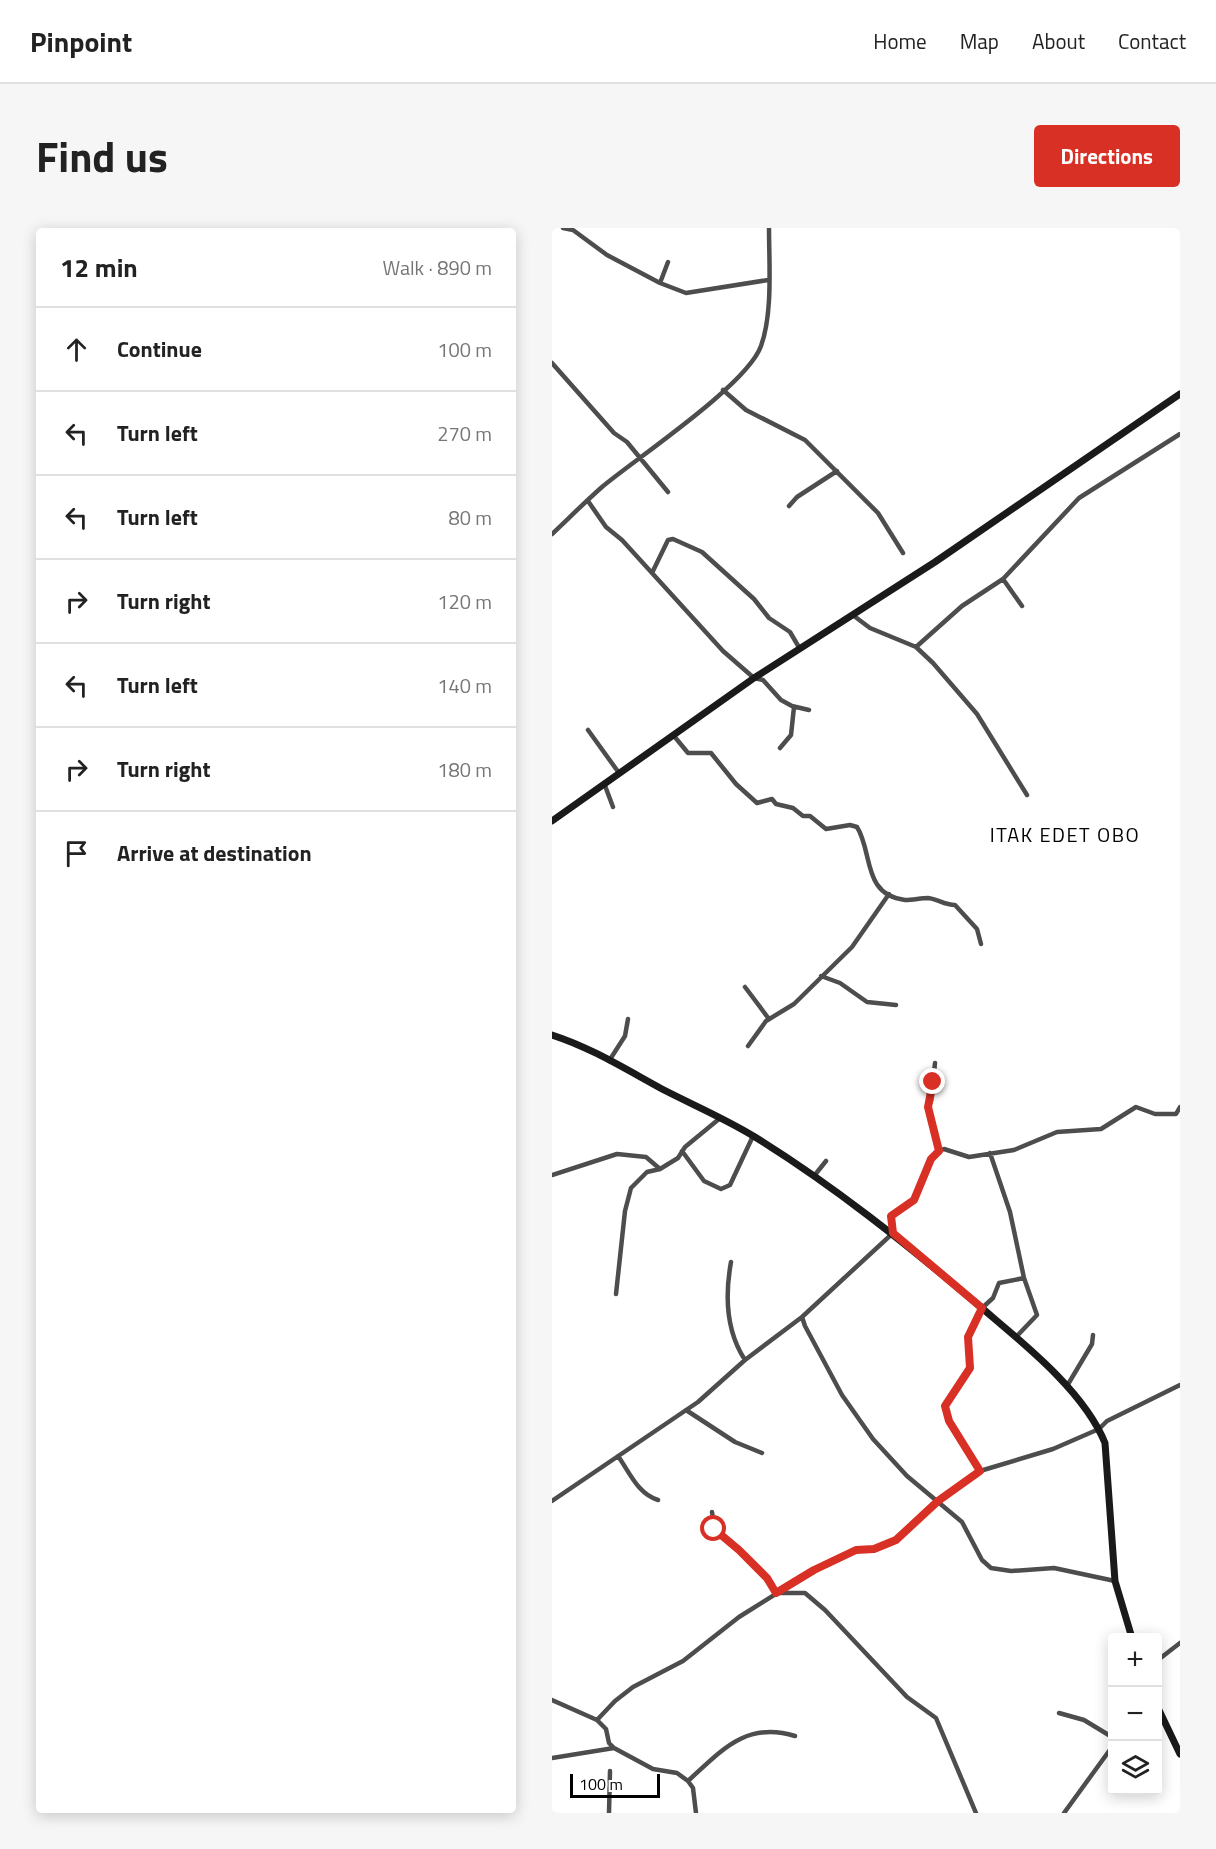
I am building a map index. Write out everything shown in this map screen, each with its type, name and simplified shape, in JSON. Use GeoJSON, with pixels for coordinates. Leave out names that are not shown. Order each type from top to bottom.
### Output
{"type":"FeatureCollection","features":[{"type":"Feature","properties":{"kind":"street"},"geometry":{"type":"LineString","coordinates":[[563,228],[573,230],[607,255],[660,283],[686,293],[768,280]]}},
{"type":"Feature","properties":{"kind":"street"},"geometry":{"type":"LineString","coordinates":[[552,534],[639,458],[723,390],[754,360],[762,345],[768,280],[769,228]]}},
{"type":"Feature","properties":{"kind":"street"},"geometry":{"type":"LineString","coordinates":[[660,283],[668,262]]}},
{"type":"Feature","properties":{"kind":"street"},"geometry":{"type":"LineString","coordinates":[[552,363],[668,492]]}},
{"type":"Feature","properties":{"kind":"street"},"geometry":{"type":"LineString","coordinates":[[723,390],[746,410],[805,440],[878,513],[903,553]]}},
{"type":"Feature","properties":{"kind":"street"},"geometry":{"type":"LineString","coordinates":[[552,821],[754,678],[854,616],[1180,394]]}},
{"type":"Feature","properties":{"kind":"street"},"geometry":{"type":"LineString","coordinates":[[916,647],[962,606],[1003,579],[1079,498],[1180,434]]}},
{"type":"Feature","properties":{"kind":"street"},"geometry":{"type":"LineString","coordinates":[[789,506],[797,497],[837,471]]}},
{"type":"Feature","properties":{"kind":"street"},"geometry":{"type":"LineString","coordinates":[[588,501],[606,527],[652,573],[723,651],[754,678],[763,680],[781,700],[794,707],[808,710]]}},
{"type":"Feature","properties":{"kind":"street"},"geometry":{"type":"LineString","coordinates":[[652,573],[668,540],[673,539],[702,552],[754,599],[769,618],[790,632],[800,649]]}},
{"type":"Feature","properties":{"kind":"street"},"geometry":{"type":"LineString","coordinates":[[1003,579],[1022,606]]}},
{"type":"Feature","properties":{"kind":"street"},"geometry":{"type":"LineString","coordinates":[[854,616],[870,628],[916,647],[977,714],[1027,795]]}},
{"type":"Feature","properties":{"kind":"street"},"geometry":{"type":"LineString","coordinates":[[780,748],[791,735],[794,707]]}},
{"type":"Feature","properties":{"kind":"street"},"geometry":{"type":"LineString","coordinates":[[588,730],[619,773]]}},
{"type":"Feature","properties":{"kind":"street"},"geometry":{"type":"LineString","coordinates":[[674,736],[688,753],[711,753],[735,784],[757,802],[772,799],[777,804],[793,808],[803,816],[810,816],[826,828],[850,825],[857,827],[873,880],[890,894],[905,900],[927,898],[946,905],[955,905],[977,929],[981,944]]}},
{"type":"Feature","properties":{"kind":"street"},"geometry":{"type":"LineString","coordinates":[[604,783],[613,807]]}},
{"type":"Feature","properties":{"kind":"street"},"geometry":{"type":"LineString","coordinates":[[748,1046],[769,1019],[787,1010],[852,947],[890,894]]}},
{"type":"Feature","properties":{"kind":"street"},"geometry":{"type":"LineString","coordinates":[[821,976],[840,983],[867,1002],[896,1005]]}},
{"type":"Feature","properties":{"kind":"street"},"geometry":{"type":"LineString","coordinates":[[745,987],[769,1019]]}},
{"type":"Feature","properties":{"kind":"street"},"geometry":{"type":"LineString","coordinates":[[609,1061],[625,1036],[628,1019]]}},
{"type":"Feature","properties":{"kind":"street"},"geometry":{"type":"LineString","coordinates":[[552,1035],[609,1061],[753,1136],[814,1176],[893,1233],[1016,1337],[1066,1386],[1099,1429],[1107,1459],[1115,1581],[1131,1633]]}},
{"type":"Feature","properties":{"kind":"street"},"geometry":{"type":"LineString","coordinates":[[935,1063],[931,1101],[928,1107],[939,1151]]}},
{"type":"Feature","properties":{"kind":"street"},"geometry":{"type":"LineString","coordinates":[[893,1233],[891,1216],[914,1200],[931,1159],[939,1151],[944,1149],[969,1157],[1014,1150],[1057,1131],[1101,1129],[1116,1122],[1136,1107],[1155,1114],[1176,1114],[1180,1107]]}},
{"type":"Feature","properties":{"kind":"street"},"geometry":{"type":"LineString","coordinates":[[616,1294],[617,1268],[629,1195],[642,1176],[678,1158],[682,1151],[720,1119]]}},
{"type":"Feature","properties":{"kind":"street"},"geometry":{"type":"LineString","coordinates":[[682,1151],[704,1181],[721,1189],[730,1185],[753,1136]]}},
{"type":"Feature","properties":{"kind":"street"},"geometry":{"type":"LineString","coordinates":[[990,1153],[1010,1212],[1024,1278],[1037,1315],[1016,1337]]}},
{"type":"Feature","properties":{"kind":"street"},"geometry":{"type":"LineString","coordinates":[[552,1175],[617,1154],[646,1157],[660,1169]]}},
{"type":"Feature","properties":{"kind":"street"},"geometry":{"type":"LineString","coordinates":[[814,1176],[826,1161]]}},
{"type":"Feature","properties":{"kind":"street"},"geometry":{"type":"LineString","coordinates":[[552,1494],[553,1501],[686,1410],[802,1317],[893,1233]]}},
{"type":"Feature","properties":{"kind":"street"},"geometry":{"type":"LineString","coordinates":[[731,1262],[726,1299],[737,1347],[746,1360]]}},
{"type":"Feature","properties":{"kind":"street"},"geometry":{"type":"LineString","coordinates":[[980,1471],[949,1421],[945,1406],[970,1368],[968,1337],[982,1308],[993,1298],[999,1283],[1024,1278]]}},
{"type":"Feature","properties":{"kind":"street"},"geometry":{"type":"LineString","coordinates":[[802,1317],[838,1386],[873,1439],[901,1471],[962,1522],[982,1560],[991,1568],[1011,1571],[1054,1568],[1115,1581]]}},
{"type":"Feature","properties":{"kind":"street"},"geometry":{"type":"LineString","coordinates":[[1066,1386],[1092,1344],[1093,1335]]}},
{"type":"Feature","properties":{"kind":"street"},"geometry":{"type":"LineString","coordinates":[[597,1720],[615,1701],[633,1687],[683,1662],[739,1617],[814,1570],[856,1550],[874,1549],[896,1540],[938,1501],[980,1471],[1053,1449],[1099,1429],[1107,1421],[1180,1384]]}},
{"type":"Feature","properties":{"kind":"street"},"geometry":{"type":"LineString","coordinates":[[686,1410],[735,1442],[762,1453]]}},
{"type":"Feature","properties":{"kind":"street"},"geometry":{"type":"LineString","coordinates":[[618,1456],[636,1486],[647,1496],[658,1500]]}},
{"type":"Feature","properties":{"kind":"street"},"geometry":{"type":"LineString","coordinates":[[712,1512],[715,1532],[739,1550],[767,1578],[776,1593]]}},
{"type":"Feature","properties":{"kind":"street"},"geometry":{"type":"LineString","coordinates":[[776,1593],[805,1593],[825,1610],[907,1697],[936,1718],[976,1813]]}},
{"type":"Feature","properties":{"kind":"street"},"geometry":{"type":"LineString","coordinates":[[1162,1657],[1180,1643]]}},
{"type":"Feature","properties":{"kind":"street"},"geometry":{"type":"LineString","coordinates":[[552,1700],[597,1720],[606,1729],[609,1743],[614,1748],[653,1769],[677,1773],[688,1781],[693,1788],[696,1813]]}},
{"type":"Feature","properties":{"kind":"street"},"geometry":{"type":"LineString","coordinates":[[1059,1713],[1084,1720],[1108,1734]]}},
{"type":"Feature","properties":{"kind":"street"},"geometry":{"type":"LineString","coordinates":[[1162,1716],[1180,1754]]}},
{"type":"Feature","properties":{"kind":"street"},"geometry":{"type":"LineString","coordinates":[[688,1781],[733,1740],[775,1730],[795,1736]]}},
{"type":"Feature","properties":{"kind":"street"},"geometry":{"type":"LineString","coordinates":[[552,1758],[614,1748]]}},
{"type":"Feature","properties":{"kind":"street"},"geometry":{"type":"LineString","coordinates":[[1064,1813],[1108,1754]]}},
{"type":"Feature","properties":{"kind":"street"},"geometry":{"type":"LineString","coordinates":[[609,1813],[610,1771]]}},
{"type":"Feature","properties":{"kind":"district","name":"ITAK EDET OBO"},"geometry":{"type":"Point","coordinates":[1065,835]}},
{"type":"Feature","properties":{"kind":"route"},"geometry":{"type":"LineString","coordinates":[[714,1529],[767,1578],[776,1593],[814,1570],[848,1556],[856,1550],[874,1549],[896,1540],[938,1501],[980,1471],[949,1421],[945,1413],[945,1406],[970,1368],[968,1337],[982,1308],[893,1233],[890,1221],[894,1212],[914,1200],[931,1159],[939,1151],[928,1107],[933,1082]]}}]}
